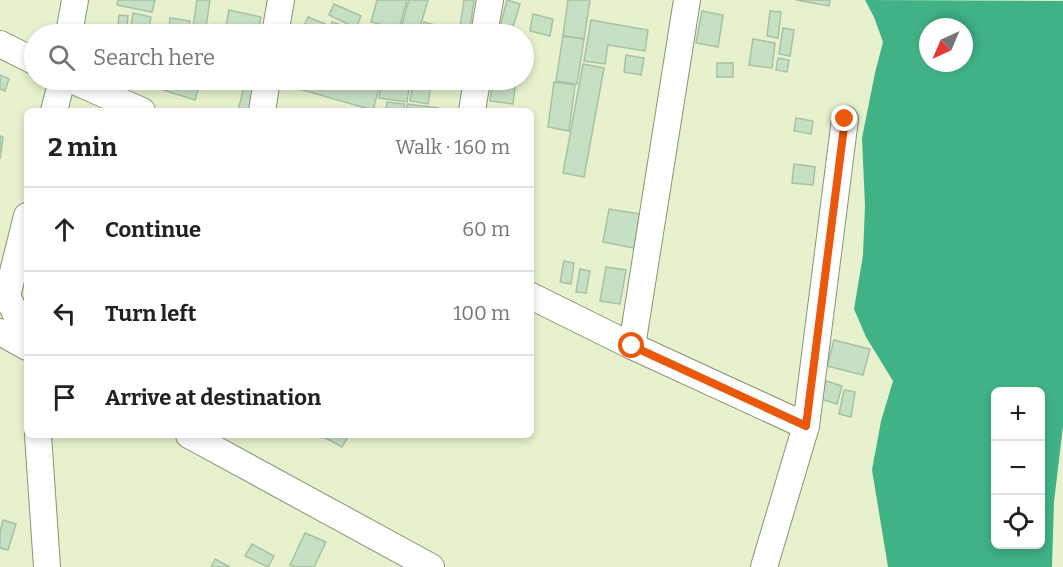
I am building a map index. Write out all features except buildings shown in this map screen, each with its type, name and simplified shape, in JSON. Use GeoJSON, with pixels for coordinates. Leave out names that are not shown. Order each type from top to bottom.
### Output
{"type":"FeatureCollection","features":[{"type":"Feature","properties":{"kind":"street"},"geometry":{"type":"LineString","coordinates":[[71,24],[75,0]]}},
{"type":"Feature","properties":{"kind":"street"},"geometry":{"type":"LineString","coordinates":[[277,24],[281,0]]}},
{"type":"Feature","properties":{"kind":"street"},"geometry":{"type":"LineString","coordinates":[[486,24],[490,0]]}},
{"type":"Feature","properties":{"kind":"street"},"geometry":{"type":"LineString","coordinates":[[632,346],[687,0]]}},
{"type":"Feature","properties":{"kind":"street"},"geometry":{"type":"LineString","coordinates":[[0,44],[24,56]]}},
{"type":"Feature","properties":{"kind":"street"},"geometry":{"type":"LineString","coordinates":[[55,108],[59,90]]}},
{"type":"Feature","properties":{"kind":"street"},"geometry":{"type":"LineString","coordinates":[[94,90],[134,108]]}},
{"type":"Feature","properties":{"kind":"street"},"geometry":{"type":"LineString","coordinates":[[262,108],[265,90]]}},
{"type":"Feature","properties":{"kind":"street"},"geometry":{"type":"LineString","coordinates":[[472,108],[475,90]]}},
{"type":"Feature","properties":{"kind":"street"},"geometry":{"type":"LineString","coordinates":[[765,567],[806,426],[845,119]]}},
{"type":"Feature","properties":{"kind":"street"},"geometry":{"type":"LineString","coordinates":[[24,228],[7,296],[24,331]]}},
{"type":"Feature","properties":{"kind":"street"},"geometry":{"type":"LineString","coordinates":[[534,297],[632,346],[806,426]]}},
{"type":"Feature","properties":{"kind":"street"},"geometry":{"type":"LineString","coordinates":[[0,332],[24,345]]}},
{"type":"Feature","properties":{"kind":"street"},"geometry":{"type":"LineString","coordinates":[[38,438],[47,567]]}},
{"type":"Feature","properties":{"kind":"street"},"geometry":{"type":"LineString","coordinates":[[194,438],[431,567]]}},
{"type":"Feature","properties":{"kind":"shaded area"},"geometry":{"type":"Polygon","coordinates":[[[865,0],[1063,1],[1063,426],[1054,502],[1052,567],[888,567],[872,470],[881,421],[893,381],[866,337],[854,309],[863,255],[865,206],[862,138],[883,42],[865,0]]]}},
{"type":"Feature","properties":{"kind":"route"},"geometry":{"type":"LineString","coordinates":[[632,346],[806,426],[845,119]]}}]}
